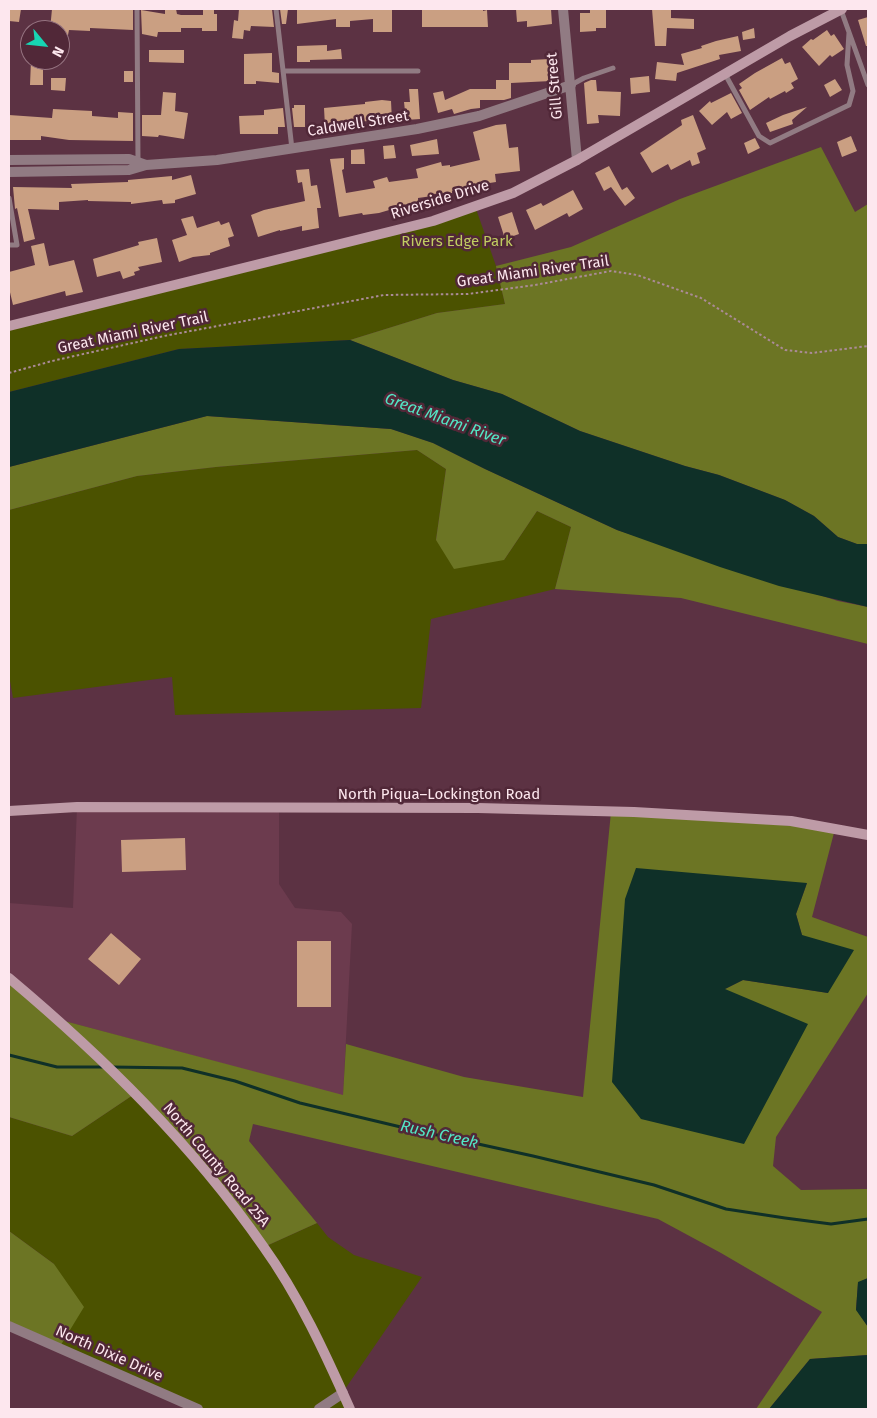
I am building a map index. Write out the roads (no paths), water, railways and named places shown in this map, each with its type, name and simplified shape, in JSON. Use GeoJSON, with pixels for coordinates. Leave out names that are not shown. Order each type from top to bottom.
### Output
{"type":"FeatureCollection","features":[{"type":"Feature","properties":{"kind":"main road","name":"Riverside Drive"},"geometry":{"type":"LineString","coordinates":[[9,326],[433,220],[512,193],[576,160],[790,36],[842,9]]}},
{"type":"Feature","properties":{"kind":"main road","name":"North Piqua–Lockington Road"},"geometry":{"type":"LineString","coordinates":[[9,811],[87,807],[478,808],[626,812],[792,821],[868,835]]}},
{"type":"Feature","properties":{"kind":"main road","name":"North County Road 25A"},"geometry":{"type":"LineString","coordinates":[[9,978],[57,1019],[136,1093],[231,1202],[264,1247],[317,1337],[350,1409]]}},
{"type":"Feature","properties":{"kind":"street","name":"Gill Street"},"geometry":{"type":"LineString","coordinates":[[563,9],[576,160]]}},
{"type":"Feature","properties":{"kind":"street","name":"Caldwell Street"},"geometry":{"type":"LineString","coordinates":[[9,160],[129,158],[142,163],[217,160],[292,150],[417,129],[479,116],[571,86]]}},
{"type":"Feature","properties":{"kind":"street"},"geometry":{"type":"LineString","coordinates":[[46,160],[47,171]]}},
{"type":"Feature","properties":{"kind":"street","name":"Caldwell Street"},"geometry":{"type":"LineString","coordinates":[[9,172],[129,170],[142,163]]}},
{"type":"Feature","properties":{"kind":"street","name":"North Dixie Drive"},"geometry":{"type":"LineString","coordinates":[[9,1326],[198,1409]]}},
{"type":"Feature","properties":{"kind":"street"},"geometry":{"type":"LineString","coordinates":[[319,1409],[343,1393]]}},
{"type":"Feature","properties":{"kind":"lane"},"geometry":{"type":"LineString","coordinates":[[138,9],[142,163]]}},
{"type":"Feature","properties":{"kind":"lane"},"geometry":{"type":"LineString","coordinates":[[276,9],[292,150]]}},
{"type":"Feature","properties":{"kind":"lane"},"geometry":{"type":"LineString","coordinates":[[842,9],[868,85]]}},
{"type":"Feature","properties":{"kind":"lane"},"geometry":{"type":"LineString","coordinates":[[725,74],[760,136],[770,143],[849,105],[853,91],[847,65],[849,33]]}},
{"type":"Feature","properties":{"kind":"lane"},"geometry":{"type":"LineString","coordinates":[[571,86],[584,78],[613,68]]}},
{"type":"Feature","properties":{"kind":"lane"},"geometry":{"type":"LineString","coordinates":[[283,71],[418,71]]}},
{"type":"Feature","properties":{"kind":"lane"},"geometry":{"type":"LineString","coordinates":[[9,198],[17,245],[9,245]]}},
{"type":"Feature","properties":{"kind":"water","name":"Great Miami River"},"geometry":{"type":"Polygon","coordinates":[[[350,340],[453,380],[502,394],[580,431],[685,466],[719,475],[785,500],[814,516],[838,537],[857,544],[868,544],[868,607],[779,586],[617,530],[433,443],[391,429],[207,416],[9,467],[9,392],[179,349],[350,340]]]}},
{"type":"Feature","properties":{"kind":"water"},"geometry":{"type":"Polygon","coordinates":[[[636,868],[807,883],[796,914],[802,935],[854,950],[828,993],[743,980],[725,989],[808,1024],[744,1144],[641,1119],[612,1082],[625,899],[636,868]]]}},
{"type":"Feature","properties":{"kind":"water"},"geometry":{"type":"Polygon","coordinates":[[[868,1278],[868,1327],[856,1310],[858,1282],[868,1278]]]}},
{"type":"Feature","properties":{"kind":"water"},"geometry":{"type":"Polygon","coordinates":[[[868,1355],[868,1409],[769,1409],[810,1359],[868,1355]]]}},
{"type":"Feature","properties":{"kind":"waterway","name":"Rush Creek"},"geometry":{"type":"LineString","coordinates":[[9,1055],[57,1067],[102,1067]]}},
{"type":"Feature","properties":{"kind":"waterway","name":"Rush Creek"},"geometry":{"type":"LineString","coordinates":[[111,1067],[182,1068],[235,1081],[300,1103],[654,1185],[726,1209],[831,1224],[868,1219]]}},
{"type":"Feature","properties":{"kind":"park label","name":"Rivers Edge Park"},"geometry":{"type":"Point","coordinates":[457,242]}}]}
